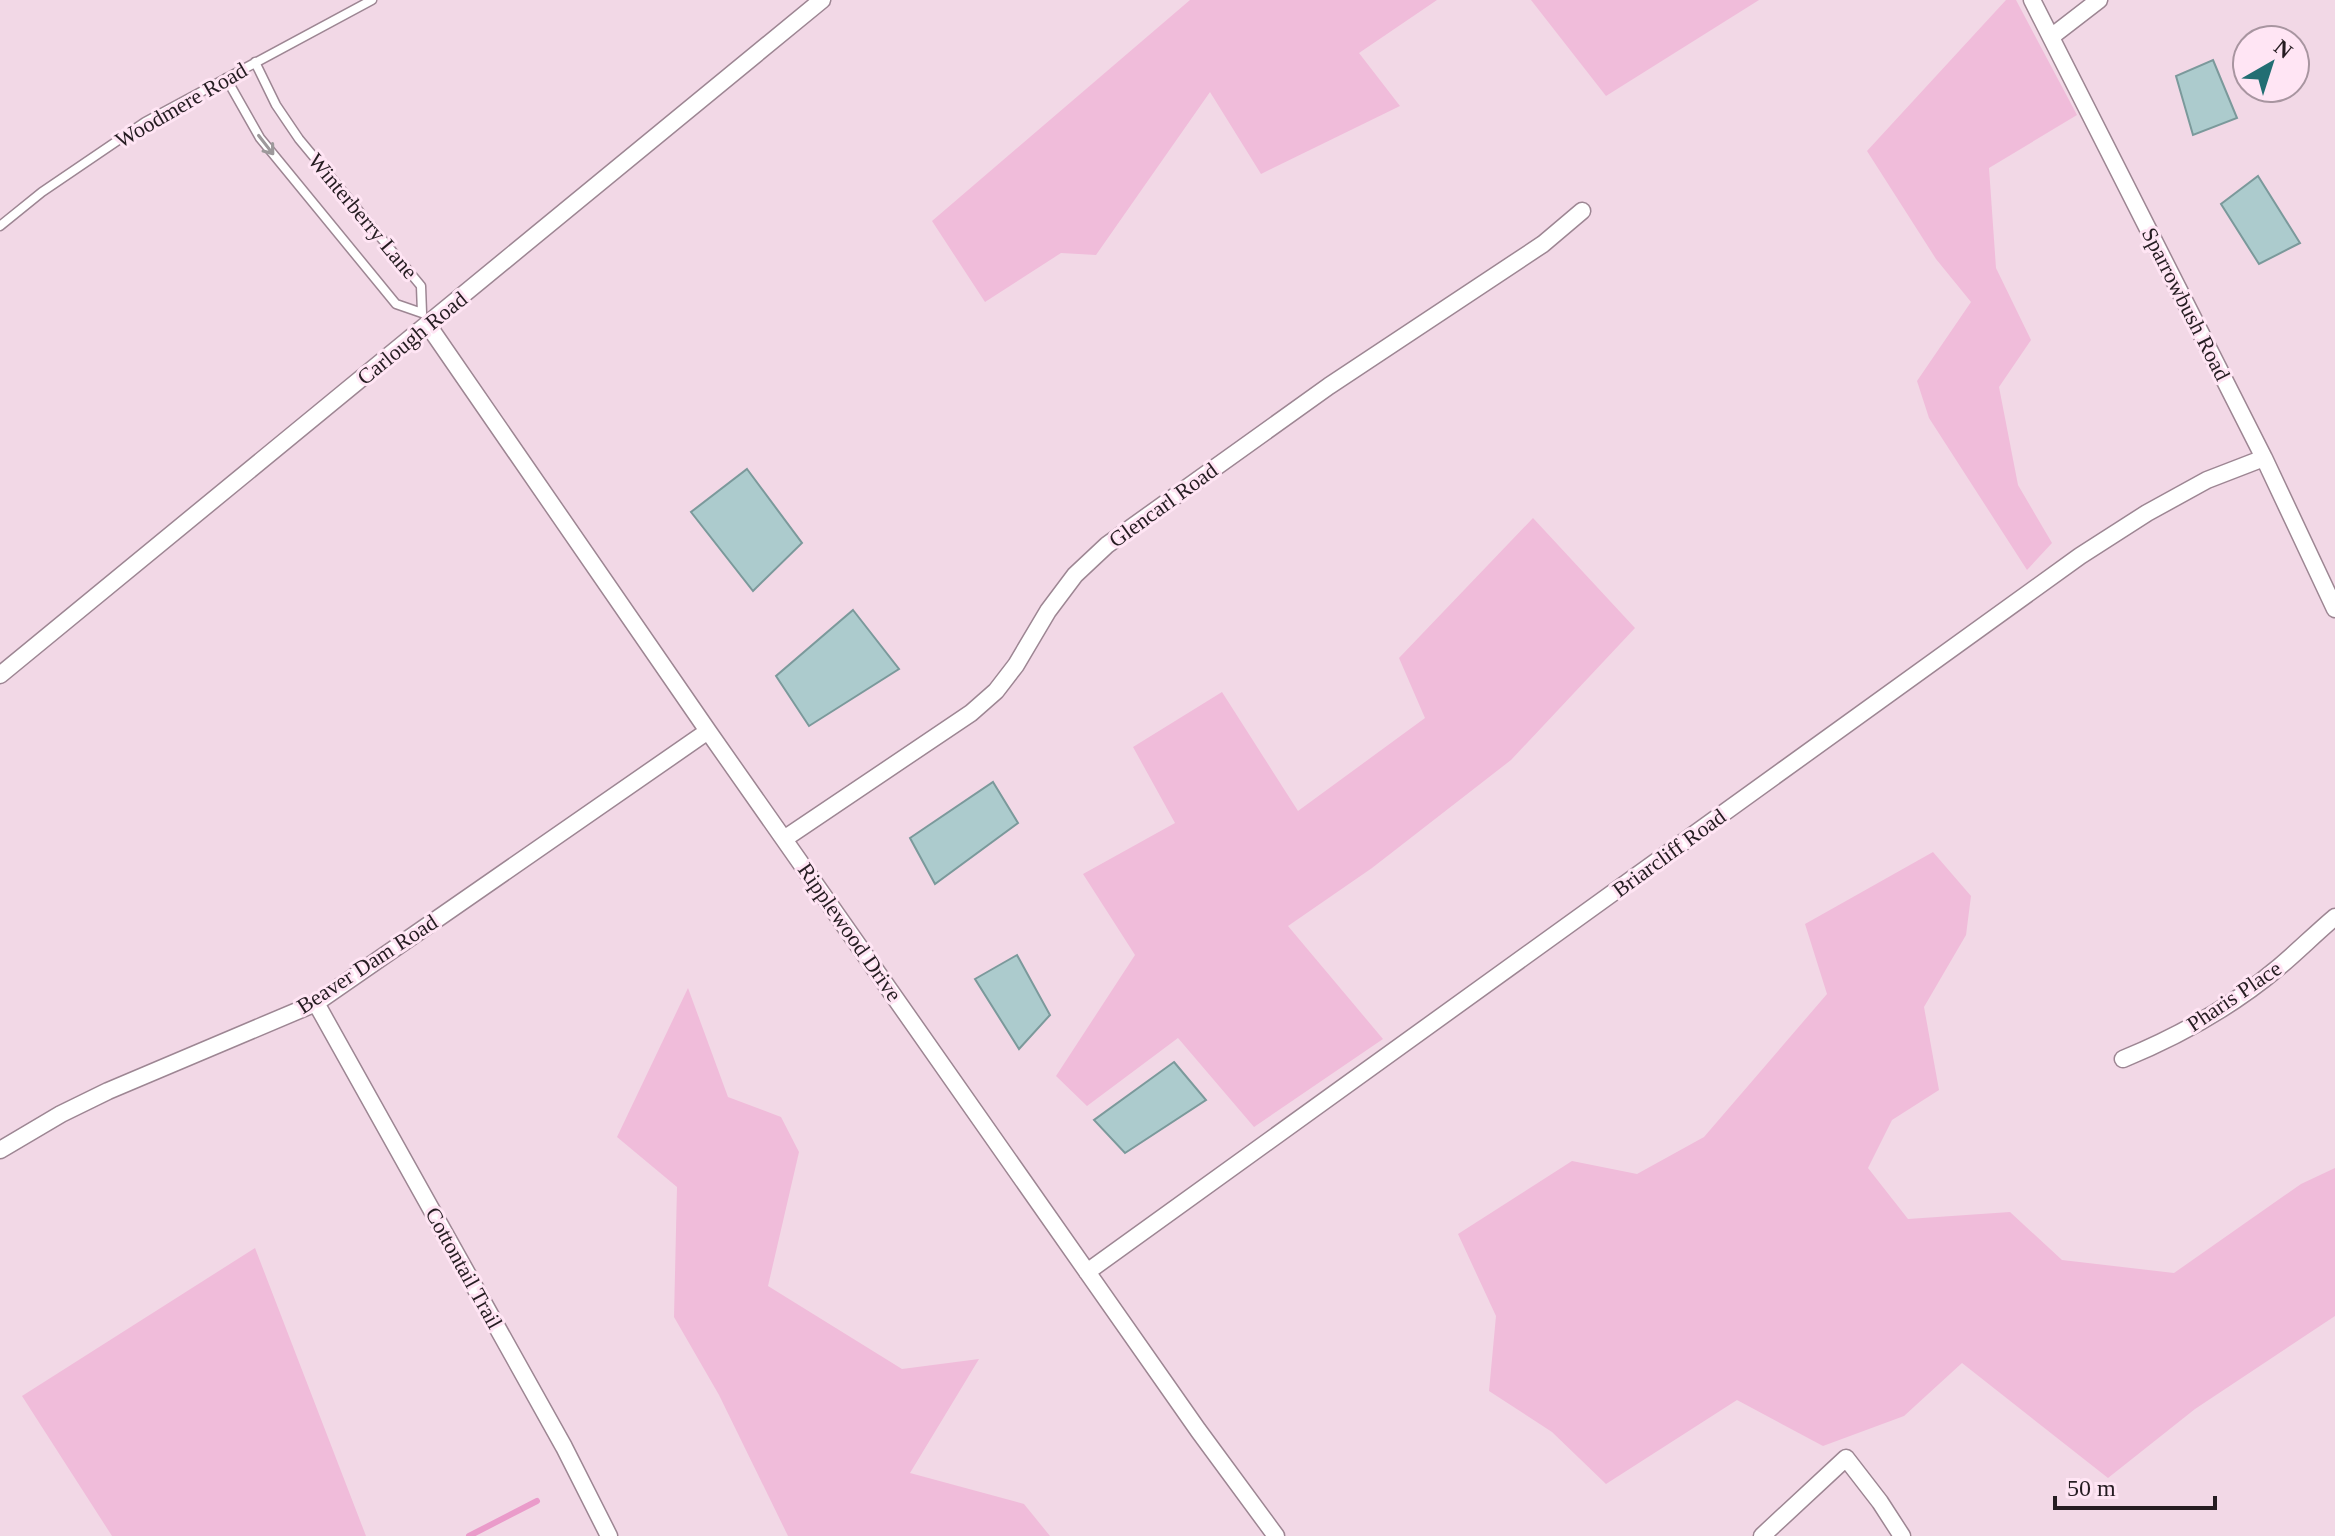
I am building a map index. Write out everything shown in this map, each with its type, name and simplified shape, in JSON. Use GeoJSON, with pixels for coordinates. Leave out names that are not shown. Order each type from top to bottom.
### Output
{"type":"FeatureCollection","features":[{"type":"Feature","properties":{"kind":"street","name":"Carlough Road"},"geometry":{"type":"LineString","coordinates":[[0,675],[425,319],[822,0]]}},
{"type":"Feature","properties":{"kind":"street","name":"Sparrowbush Road"},"geometry":{"type":"LineString","coordinates":[[2032,0],[2264,458],[2335,609]]}},
{"type":"Feature","properties":{"kind":"street"},"geometry":{"type":"LineString","coordinates":[[2051,37],[2099,0]]}},
{"type":"Feature","properties":{"kind":"street","name":"Glencarl Road"},"geometry":{"type":"LineString","coordinates":[[784,839],[971,713],[996,691],[1075,575],[1107,545],[1329,386],[1543,244],[1582,211]]}},
{"type":"Feature","properties":{"kind":"street","name":"Ripplewood Drive"},"geometry":{"type":"LineString","coordinates":[[425,319],[708,731],[1198,1430],[1276,1536]]}},
{"type":"Feature","properties":{"kind":"street","name":"Briarcliff Road"},"geometry":{"type":"LineString","coordinates":[[1087,1272],[2080,556],[2147,513],[2207,480],[2264,458]]}},
{"type":"Feature","properties":{"kind":"street","name":"Beaver Dam Road"},"geometry":{"type":"LineString","coordinates":[[0,1150],[108,1091],[316,1003],[708,731]]}},
{"type":"Feature","properties":{"kind":"street","name":"Pharis Place"},"geometry":{"type":"LineString","coordinates":[[2123,1059],[2188,1029],[2238,998],[2278,969],[2335,917]]}},
{"type":"Feature","properties":{"kind":"street","name":"Cottontail Trail"},"geometry":{"type":"LineString","coordinates":[[316,1003],[564,1447],[609,1536]]}},
{"type":"Feature","properties":{"kind":"street"},"geometry":{"type":"LineString","coordinates":[[1762,1536],[1846,1458],[1902,1536]]}},
{"type":"Feature","properties":{"kind":"lane","name":"Woodmere Road"},"geometry":{"type":"LineString","coordinates":[[0,226],[42,192],[145,122],[372,0]]}},
{"type":"Feature","properties":{"kind":"lane","name":"Winterberry Lane"},"geometry":{"type":"LineString","coordinates":[[255,62],[276,105],[299,139],[421,286],[425,319]]}},
{"type":"Feature","properties":{"kind":"lane","name":"Winterberry Lane"},"geometry":{"type":"LineString","coordinates":[[226,78],[260,138],[396,304],[425,319]]}},
{"type":"Feature","properties":{"kind":"shaded area"},"geometry":{"type":"Polygon","coordinates":[[[1190,0],[1437,0],[1359,53],[1400,106],[1261,174],[1210,92],[1096,255],[1061,253],[985,302],[932,221],[1190,0]]]}},
{"type":"Feature","properties":{"kind":"shaded area"},"geometry":{"type":"Polygon","coordinates":[[[1531,0],[1759,0],[1606,96],[1531,0]]]}},
{"type":"Feature","properties":{"kind":"shaded area"},"geometry":{"type":"Polygon","coordinates":[[[2006,0],[2016,0],[2077,115],[1989,168],[1996,268],[2031,340],[1999,387],[2018,485],[2052,543],[2027,570],[1929,418],[1917,381],[1971,302],[1936,259],[1867,151],[2006,0]]]}},
{"type":"Feature","properties":{"kind":"shaded area"},"geometry":{"type":"Polygon","coordinates":[[[1533,518],[1635,628],[1511,760],[1372,868],[1288,926],[1383,1039],[1254,1127],[1178,1038],[1087,1106],[1056,1076],[1135,955],[1083,874],[1175,823],[1133,747],[1222,692],[1298,811],[1425,718],[1399,658],[1533,518]]]}},
{"type":"Feature","properties":{"kind":"shaded area"},"geometry":{"type":"Polygon","coordinates":[[[1933,852],[1971,896],[1966,935],[1924,1007],[1939,1090],[1892,1120],[1868,1168],[1908,1219],[2010,1212],[2062,1260],[2174,1273],[2301,1184],[2335,1168],[2335,1316],[2195,1409],[2108,1478],[1962,1363],[1904,1416],[1823,1446],[1737,1400],[1606,1484],[1552,1432],[1489,1391],[1496,1316],[1458,1234],[1572,1161],[1637,1174],[1704,1137],[1827,994],[1805,924],[1933,852]]]}},
{"type":"Feature","properties":{"kind":"shaded area"},"geometry":{"type":"Polygon","coordinates":[[[688,988],[728,1097],[781,1117],[799,1152],[768,1286],[902,1369],[979,1359],[910,1473],[1024,1504],[1050,1536],[788,1536],[719,1395],[674,1317],[677,1187],[617,1137],[688,988]]]}},
{"type":"Feature","properties":{"kind":"shaded area"},"geometry":{"type":"Polygon","coordinates":[[[255,1248],[366,1536],[112,1536],[22,1396],[255,1248]]]}},
{"type":"Feature","properties":{"kind":"building"},"geometry":{"type":"Polygon","coordinates":[[[2213,60],[2237,118],[2193,135],[2176,76],[2213,60]]]}},
{"type":"Feature","properties":{"kind":"building"},"geometry":{"type":"Polygon","coordinates":[[[2258,176],[2300,243],[2259,264],[2221,204],[2258,176]]]}},
{"type":"Feature","properties":{"kind":"building"},"geometry":{"type":"Polygon","coordinates":[[[747,469],[802,543],[753,591],[691,512],[747,469]]]}},
{"type":"Feature","properties":{"kind":"building"},"geometry":{"type":"Polygon","coordinates":[[[853,610],[899,669],[809,726],[776,676],[853,610]]]}},
{"type":"Feature","properties":{"kind":"building"},"geometry":{"type":"Polygon","coordinates":[[[993,782],[1018,823],[935,884],[910,838],[993,782]]]}},
{"type":"Feature","properties":{"kind":"building"},"geometry":{"type":"Polygon","coordinates":[[[1017,955],[1050,1015],[1019,1049],[975,979],[1017,955]]]}},
{"type":"Feature","properties":{"kind":"building"},"geometry":{"type":"Polygon","coordinates":[[[1174,1062],[1206,1100],[1125,1153],[1094,1120],[1174,1062]]]}},
{"type":"Feature","properties":{"kind":"waterway"},"geometry":{"type":"LineString","coordinates":[[469,1536],[537,1501]]}}]}
